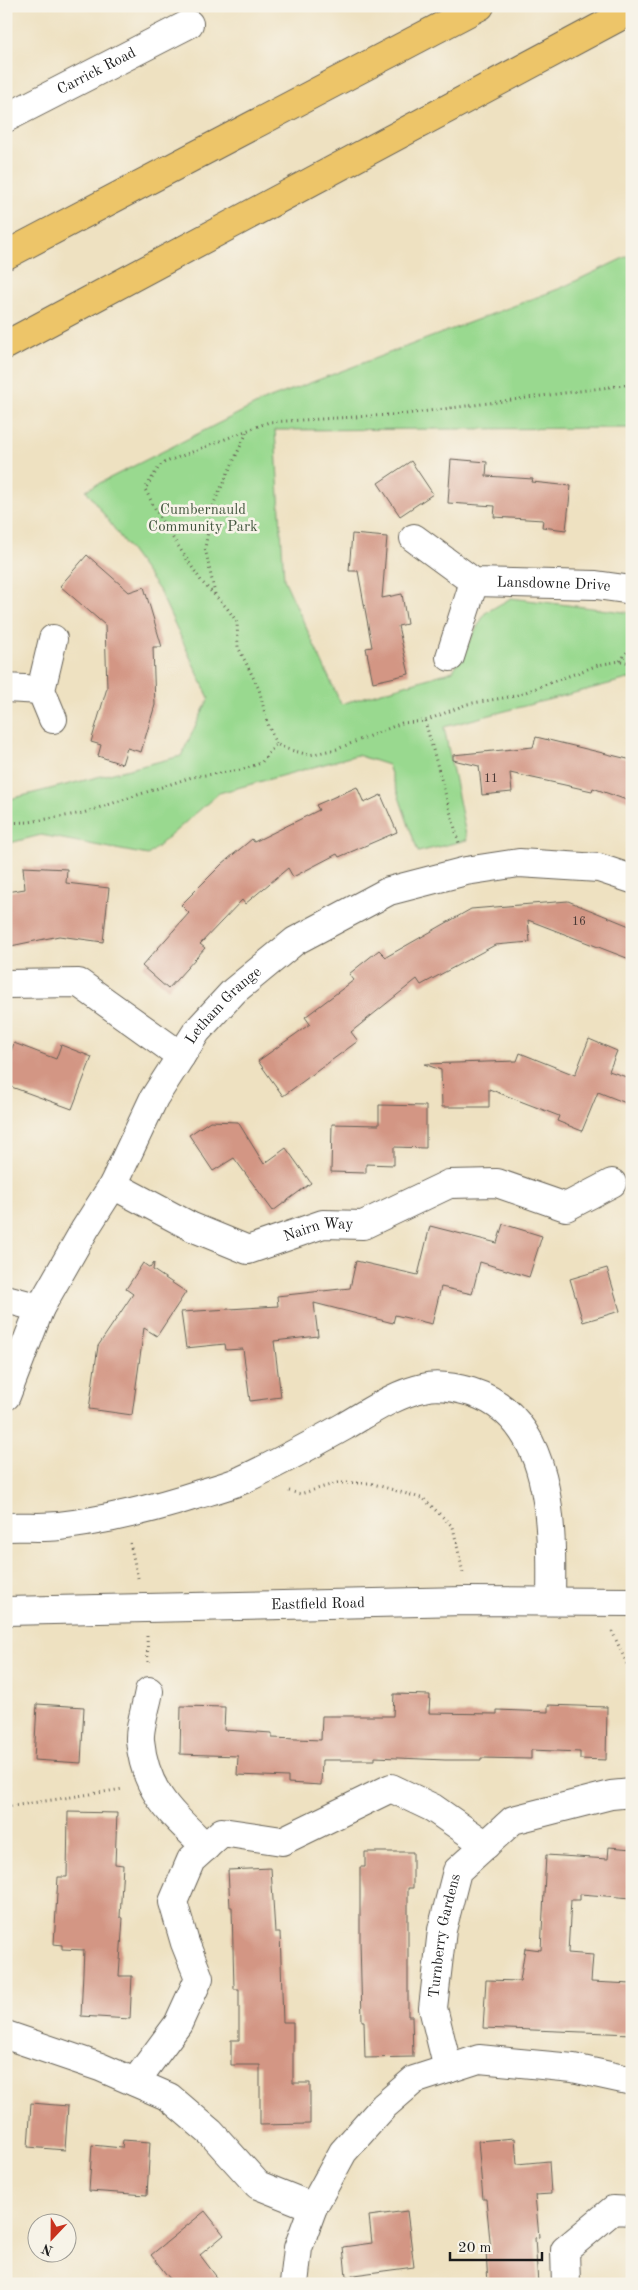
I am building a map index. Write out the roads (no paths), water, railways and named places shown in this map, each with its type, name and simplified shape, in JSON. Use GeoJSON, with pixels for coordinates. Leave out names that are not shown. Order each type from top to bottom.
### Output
{"type":"FeatureCollection","features":[{"type":"Feature","properties":{"kind":"highway"},"geometry":{"type":"LineString","coordinates":[[6,255],[480,6]]}},
{"type":"Feature","properties":{"kind":"highway"},"geometry":{"type":"LineString","coordinates":[[6,345],[632,10]]}},
{"type":"Feature","properties":{"kind":"street","name":"Carrick Road"},"geometry":{"type":"LineString","coordinates":[[6,118],[188,24]]}},
{"type":"Feature","properties":{"kind":"street","name":"Lansdowne Drive"},"geometry":{"type":"LineString","coordinates":[[414,538],[474,582],[596,585],[632,590]]}},
{"type":"Feature","properties":{"kind":"street","name":"Lansdowne Drive"},"geometry":{"type":"LineString","coordinates":[[450,657],[474,582]]}},
{"type":"Feature","properties":{"kind":"street"},"geometry":{"type":"LineString","coordinates":[[53,638],[40,690],[53,720]]}},
{"type":"Feature","properties":{"kind":"street"},"geometry":{"type":"LineString","coordinates":[[6,688],[40,690]]}},
{"type":"Feature","properties":{"kind":"street","name":"Letham Grange"},"geometry":{"type":"LineString","coordinates":[[6,1396],[40,1308],[113,1184],[154,1098],[197,1031],[234,991],[295,941],[389,891],[466,871],[519,863],[599,868],[632,879]]}},
{"type":"Feature","properties":{"kind":"street"},"geometry":{"type":"LineString","coordinates":[[6,984],[79,983],[181,1056]]}},
{"type":"Feature","properties":{"kind":"street","name":"Nairn Way"},"geometry":{"type":"LineString","coordinates":[[113,1184],[192,1227],[248,1250],[323,1224],[363,1225],[449,1184],[497,1183],[566,1207],[612,1183]]}},
{"type":"Feature","properties":{"kind":"street"},"geometry":{"type":"LineString","coordinates":[[6,1299],[40,1308]]}},
{"type":"Feature","properties":{"kind":"street"},"geometry":{"type":"LineString","coordinates":[[6,1527],[57,1526],[123,1516],[240,1481],[286,1458],[398,1396],[424,1387],[460,1389],[482,1395],[507,1412],[526,1434],[536,1454],[548,1503],[552,1568],[551,1601]]}},
{"type":"Feature","properties":{"kind":"street","name":"Eastfield Road"},"geometry":{"type":"LineString","coordinates":[[6,1611],[465,1601],[598,1600],[632,1602]]}},
{"type":"Feature","properties":{"kind":"street"},"geometry":{"type":"LineString","coordinates":[[150,1691],[140,1739],[150,1784],[171,1813],[206,1846]]}},
{"type":"Feature","properties":{"kind":"street"},"geometry":{"type":"LineString","coordinates":[[135,2082],[178,2024],[199,1978],[185,1943],[173,1902],[191,1860],[222,1832],[282,1841],[391,1788],[433,1808],[486,1844]]}},
{"type":"Feature","properties":{"kind":"street","name":"Turnberry Gardens"},"geometry":{"type":"LineString","coordinates":[[448,2069],[433,2008],[442,1930],[457,1871],[513,1820],[610,1795],[632,1793]]}},
{"type":"Feature","properties":{"kind":"street"},"geometry":{"type":"LineString","coordinates":[[6,2034],[100,2066],[169,2097],[211,2133],[258,2185],[313,2208]]}},
{"type":"Feature","properties":{"kind":"street"},"geometry":{"type":"LineString","coordinates":[[294,2284],[298,2248],[313,2208],[343,2152],[384,2106],[414,2080],[479,2059],[573,2068],[632,2081]]}},
{"type":"Feature","properties":{"kind":"street"},"geometry":{"type":"LineString","coordinates":[[566,2284],[565,2250],[613,2210],[632,2211]]}},
{"type":"Feature","properties":{"kind":"park label","name":"Cumbernauld Community Park"},"geometry":{"type":"Point","coordinates":[203,518]}}]}
